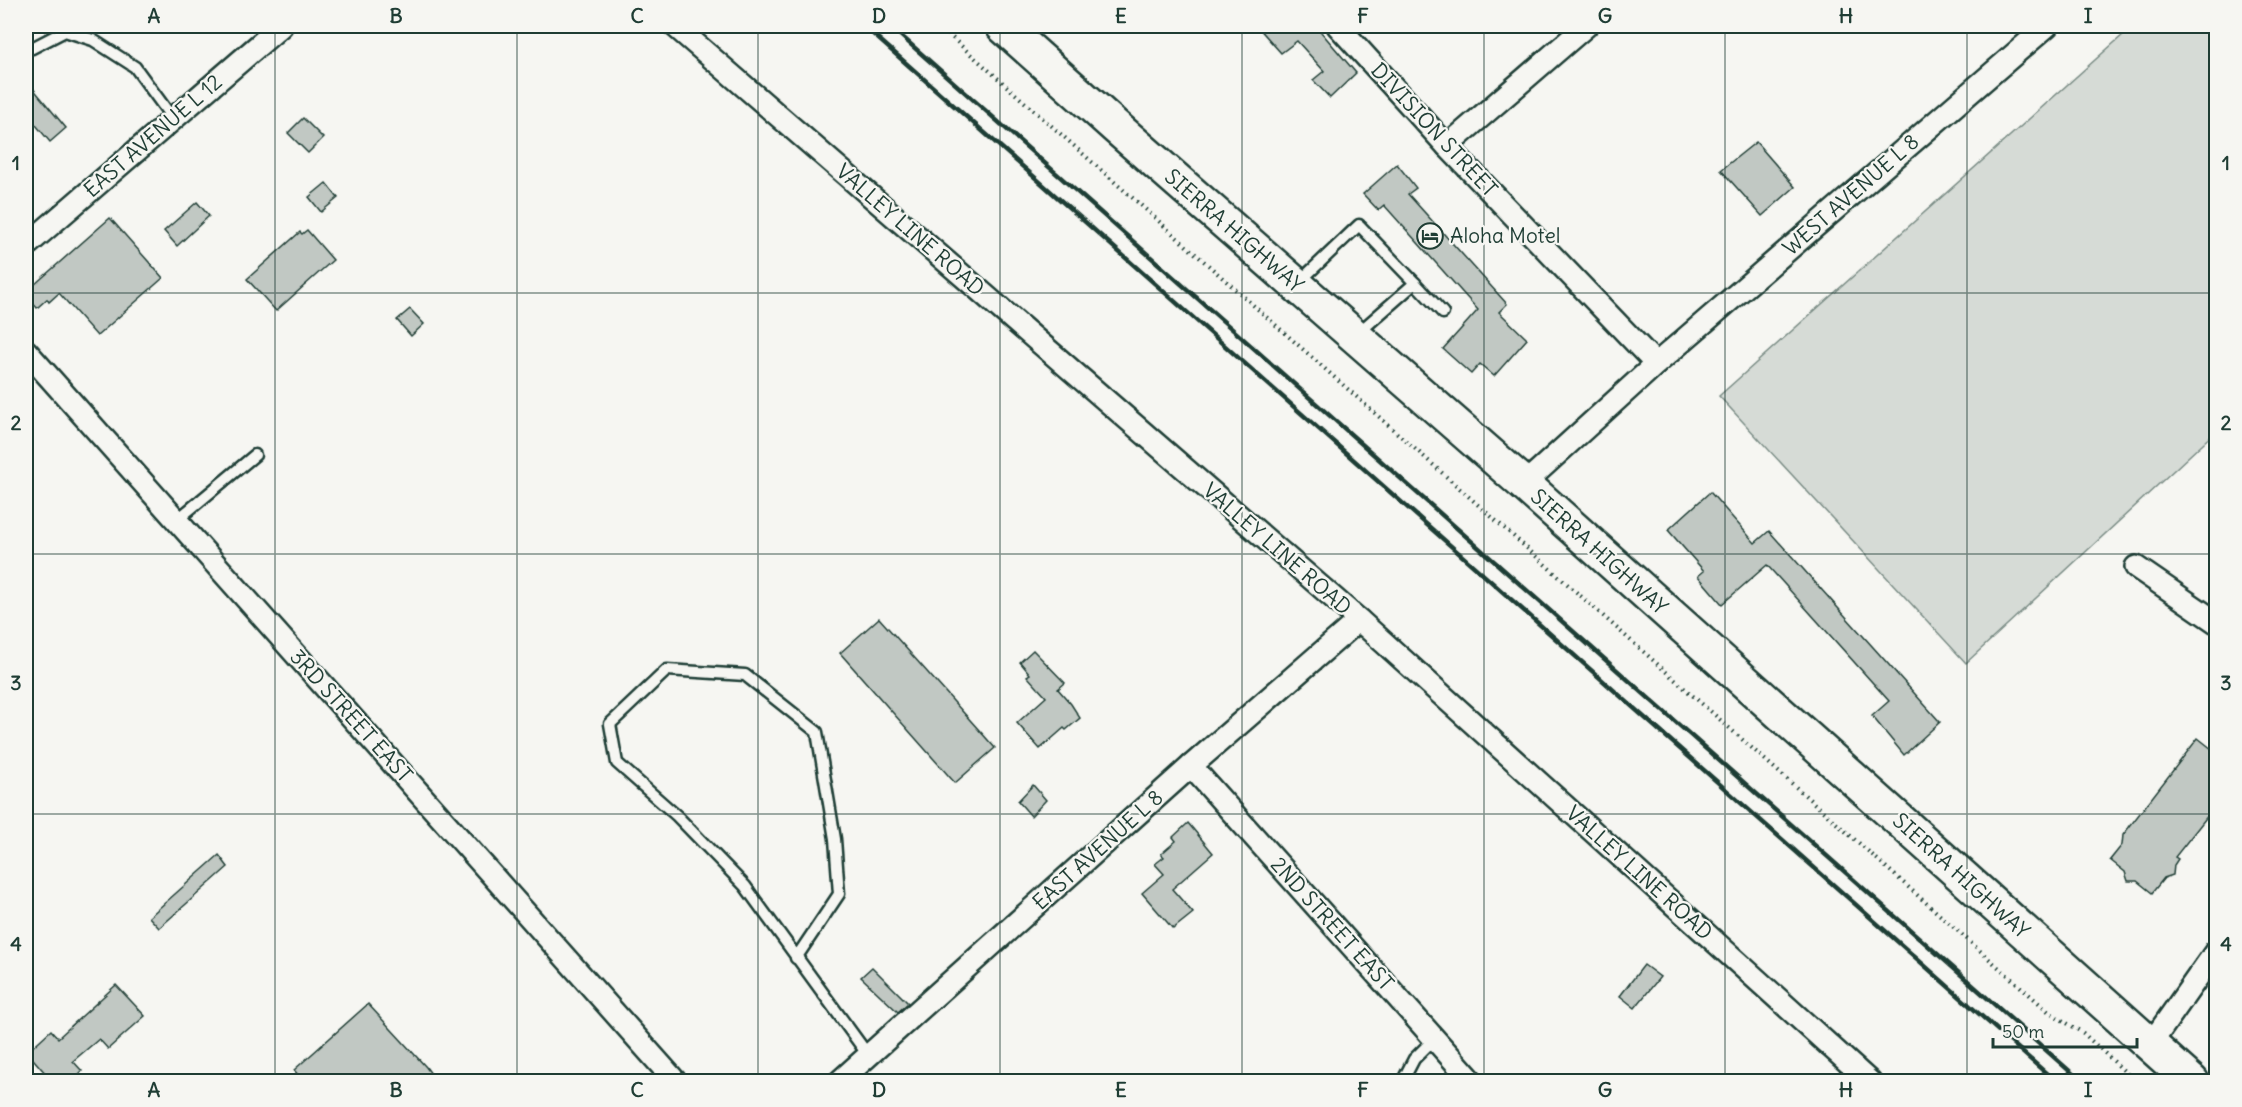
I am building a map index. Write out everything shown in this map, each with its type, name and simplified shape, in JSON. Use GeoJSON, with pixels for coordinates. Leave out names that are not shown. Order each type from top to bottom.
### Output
{"type":"FeatureCollection","features":[{"type":"Feature","properties":{"kind":"main road","name":"SIERRA HIGHWAY"},"geometry":{"type":"LineString","coordinates":[[1003,26],[1524,484],[2192,1082]]}},
{"type":"Feature","properties":{"kind":"street","name":"EAST AVENUE L 12"},"geometry":{"type":"LineString","coordinates":[[26,246],[281,26]]}},
{"type":"Feature","properties":{"kind":"street","name":"VALLEY LINE ROAD"},"geometry":{"type":"LineString","coordinates":[[675,26],[1359,620],[1870,1082]]}},
{"type":"Feature","properties":{"kind":"street","name":"DIVISION STREET"},"geometry":{"type":"LineString","coordinates":[[1338,26],[1447,146],[1656,364]]}},
{"type":"Feature","properties":{"kind":"street"},"geometry":{"type":"LineString","coordinates":[[1447,146],[1586,26]]}},
{"type":"Feature","properties":{"kind":"street","name":"WEST AVENUE L 8"},"geometry":{"type":"LineString","coordinates":[[1656,364],[2047,26]]}},
{"type":"Feature","properties":{"kind":"street","name":"3RD STREET EAST"},"geometry":{"type":"LineString","coordinates":[[26,351],[676,1082]]}},
{"type":"Feature","properties":{"kind":"street"},"geometry":{"type":"LineString","coordinates":[[1524,484],[1656,364]]}},
{"type":"Feature","properties":{"kind":"street"},"geometry":{"type":"LineString","coordinates":[[2136,567],[2217,622]]}},
{"type":"Feature","properties":{"kind":"street","name":"EAST AVENUE L 8"},"geometry":{"type":"LineString","coordinates":[[838,1082],[1191,766],[1359,620]]}},
{"type":"Feature","properties":{"kind":"street","name":"2ND STREET EAST"},"geometry":{"type":"LineString","coordinates":[[1191,766],[1473,1082]]}},
{"type":"Feature","properties":{"kind":"street"},"geometry":{"type":"LineString","coordinates":[[2151,1045],[2217,951]]}},
{"type":"Feature","properties":{"kind":"lane"},"geometry":{"type":"LineString","coordinates":[[32,48],[65,31],[93,40],[135,67],[173,119]]}},
{"type":"Feature","properties":{"kind":"lane"},"geometry":{"type":"LineString","coordinates":[[1296,285],[1359,225],[1443,313]]}},
{"type":"Feature","properties":{"kind":"lane"},"geometry":{"type":"LineString","coordinates":[[1355,337],[1415,283]]}},
{"type":"Feature","properties":{"kind":"lane"},"geometry":{"type":"LineString","coordinates":[[177,520],[255,455]]}},
{"type":"Feature","properties":{"kind":"lane"},"geometry":{"type":"LineString","coordinates":[[796,958],[839,894],[836,839],[817,732],[745,675],[667,670],[610,724],[617,763],[677,816],[745,886],[796,958],[868,1055]]}},
{"type":"Feature","properties":{"kind":"lane"},"geometry":{"type":"LineString","coordinates":[[1402,1082],[1414,1059],[1435,1038]]}},
{"type":"Feature","properties":{"kind":"path"},"geometry":{"type":"LineString","coordinates":[[939,26],[2049,1011],[2083,1033],[2136,1082]]}},
{"type":"Feature","properties":{"kind":"shaded area"},"geometry":{"type":"Polygon","coordinates":[[[2133,26],[2216,26],[2216,431],[1966,663],[1719,396],[2133,26]]]}},
{"type":"Feature","properties":{"kind":"building"},"geometry":{"type":"Polygon","coordinates":[[[1257,26],[1316,26],[1356,73],[1330,98],[1313,80],[1324,71],[1297,41],[1281,53],[1257,26]]]}},
{"type":"Feature","properties":{"kind":"building"},"geometry":{"type":"Polygon","coordinates":[[[26,80],[66,128],[50,142],[26,113],[26,80]]]}},
{"type":"Feature","properties":{"kind":"building"},"geometry":{"type":"Polygon","coordinates":[[[303,118],[323,138],[308,153],[288,133],[303,118]]]}},
{"type":"Feature","properties":{"kind":"building"},"geometry":{"type":"Polygon","coordinates":[[[1756,142],[1795,187],[1762,216],[1721,170],[1756,142]]]}},
{"type":"Feature","properties":{"kind":"building"},"geometry":{"type":"Polygon","coordinates":[[[1397,164],[1416,188],[1408,194],[1507,304],[1499,312],[1527,339],[1494,376],[1480,364],[1471,374],[1443,349],[1478,310],[1384,205],[1378,210],[1363,194],[1397,164]]]}},
{"type":"Feature","properties":{"kind":"building"},"geometry":{"type":"Polygon","coordinates":[[[326,183],[338,198],[321,212],[309,197],[326,183]]]}},
{"type":"Feature","properties":{"kind":"building"},"geometry":{"type":"Polygon","coordinates":[[[197,202],[209,216],[177,246],[164,231],[197,202]]]}},
{"type":"Feature","properties":{"kind":"building"},"geometry":{"type":"Polygon","coordinates":[[[110,218],[163,278],[97,336],[59,293],[49,302],[47,299],[37,308],[26,292],[110,218]]]}},
{"type":"Feature","properties":{"kind":"building"},"geometry":{"type":"Polygon","coordinates":[[[307,230],[333,260],[276,311],[247,279],[300,232],[302,234],[307,230]]]}},
{"type":"Feature","properties":{"kind":"building"},"geometry":{"type":"Polygon","coordinates":[[[410,309],[424,324],[411,336],[397,320],[410,309]]]}},
{"type":"Feature","properties":{"kind":"building"},"geometry":{"type":"Polygon","coordinates":[[[1710,492],[1755,543],[1769,531],[1940,722],[1904,755],[1872,716],[1889,701],[1767,565],[1722,604],[1698,576],[1704,571],[1668,530],[1710,492]]]}},
{"type":"Feature","properties":{"kind":"building"},"geometry":{"type":"Polygon","coordinates":[[[879,618],[995,748],[955,783],[840,653],[879,618]]]}},
{"type":"Feature","properties":{"kind":"building"},"geometry":{"type":"Polygon","coordinates":[[[1033,650],[1065,683],[1058,689],[1080,718],[1066,730],[1064,728],[1040,749],[1017,723],[1046,697],[1027,676],[1030,674],[1020,662],[1033,650]]]}},
{"type":"Feature","properties":{"kind":"building"},"geometry":{"type":"Polygon","coordinates":[[[2198,738],[2217,753],[2217,804],[2175,857],[2178,859],[2174,865],[2173,875],[2164,878],[2152,893],[2137,881],[2128,881],[2125,872],[2110,860],[2122,845],[2123,835],[2198,738]]]}},
{"type":"Feature","properties":{"kind":"building"},"geometry":{"type":"Polygon","coordinates":[[[1033,785],[1046,800],[1031,816],[1018,801],[1033,785]]]}},
{"type":"Feature","properties":{"kind":"building"},"geometry":{"type":"Polygon","coordinates":[[[1188,823],[1213,853],[1172,889],[1193,913],[1173,929],[1142,893],[1164,874],[1155,864],[1164,857],[1161,854],[1176,841],[1173,837],[1188,823]]]}},
{"type":"Feature","properties":{"kind":"building"},"geometry":{"type":"Polygon","coordinates":[[[219,855],[228,867],[159,928],[149,917],[219,855]]]}},
{"type":"Feature","properties":{"kind":"building"},"geometry":{"type":"Polygon","coordinates":[[[1644,965],[1660,977],[1635,1008],[1620,996],[1644,965]]]}},
{"type":"Feature","properties":{"kind":"building"},"geometry":{"type":"Polygon","coordinates":[[[872,967],[908,1003],[898,1012],[861,977],[872,967]]]}},
{"type":"Feature","properties":{"kind":"building"},"geometry":{"type":"Polygon","coordinates":[[[116,985],[145,1016],[108,1049],[99,1039],[73,1061],[82,1071],[71,1082],[53,1082],[27,1052],[51,1030],[58,1038],[116,985]]]}},
{"type":"Feature","properties":{"kind":"building"},"geometry":{"type":"Polygon","coordinates":[[[368,1004],[437,1082],[304,1082],[294,1070],[368,1004]]]}},
{"type":"Feature","properties":{"kind":"railway"},"geometry":{"type":"LineString","coordinates":[[864,26],[2056,1082]]}},
{"type":"Feature","properties":{"kind":"railway"},"geometry":{"type":"LineString","coordinates":[[890,26],[2082,1082]]}},
{"type":"Feature","properties":{"kind":"place","name":"Aloha Motel"},"geometry":{"type":"Point","coordinates":[1430,236]}}]}
